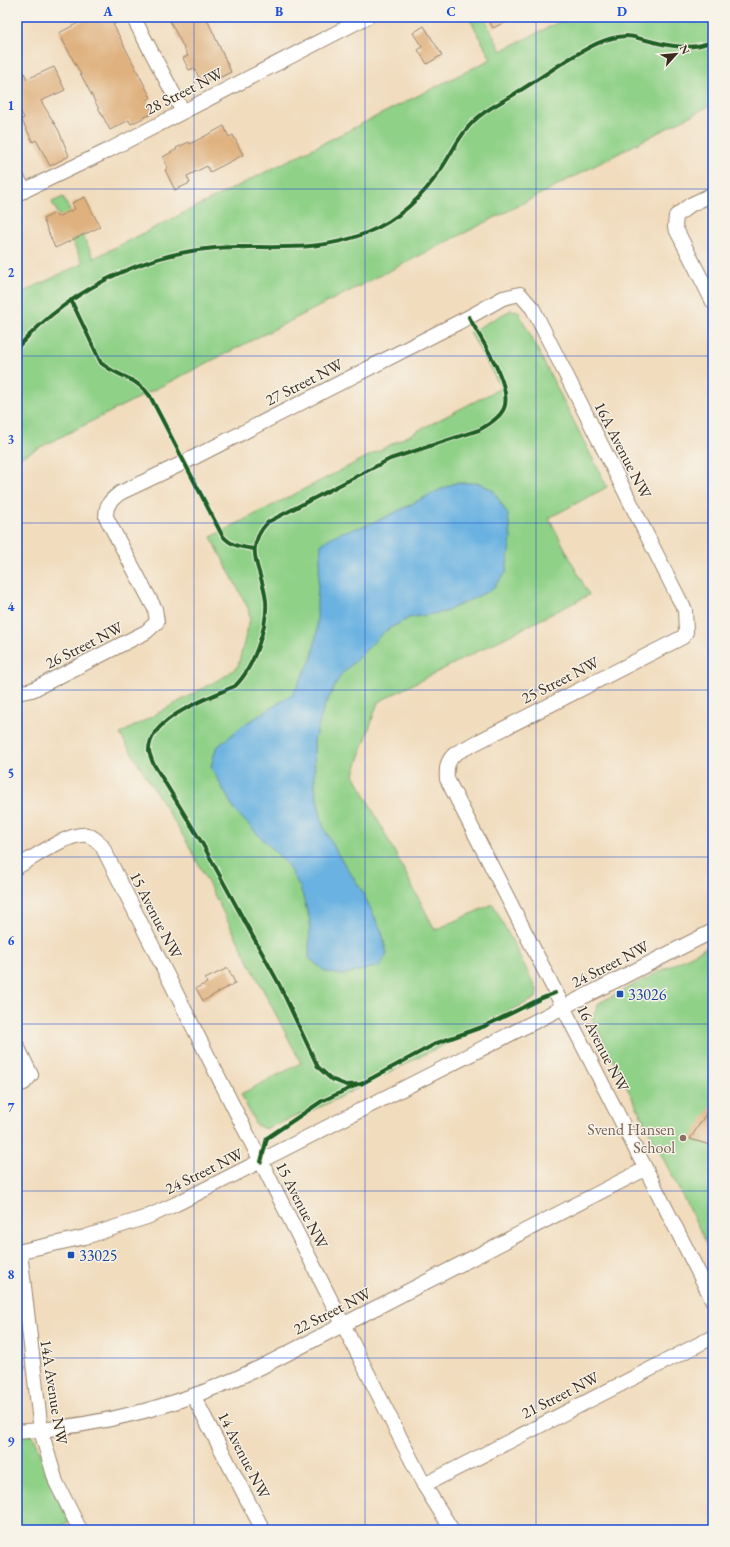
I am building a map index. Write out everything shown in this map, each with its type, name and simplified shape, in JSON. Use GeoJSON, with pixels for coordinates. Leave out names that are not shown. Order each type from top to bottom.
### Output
{"type":"FeatureCollection","features":[{"type":"Feature","properties":{"kind":"street"},"geometry":{"type":"LineString","coordinates":[[133,17],[182,110]]}},
{"type":"Feature","properties":{"kind":"street","name":"28 Street NW"},"geometry":{"type":"LineString","coordinates":[[20,193],[107,151],[182,110],[367,17]]}},
{"type":"Feature","properties":{"kind":"street"},"geometry":{"type":"LineString","coordinates":[[17,177],[20,193]]}},
{"type":"Feature","properties":{"kind":"street"},"geometry":{"type":"LineString","coordinates":[[713,194],[690,205],[676,216],[675,227],[713,300]]}},
{"type":"Feature","properties":{"kind":"street","name":"27 Street NW"},"geometry":{"type":"LineString","coordinates":[[157,622],[155,609],[106,517],[106,505],[120,493],[462,321],[503,298],[520,294]]}},
{"type":"Feature","properties":{"kind":"street","name":"16A Avenue NW"},"geometry":{"type":"LineString","coordinates":[[520,294],[533,309],[675,590],[685,610],[687,625]]}},
{"type":"Feature","properties":{"kind":"street","name":"26 Street NW"},"geometry":{"type":"LineString","coordinates":[[20,690],[32,690],[146,632],[157,622]]}},
{"type":"Feature","properties":{"kind":"street","name":"25 Street NW"},"geometry":{"type":"LineString","coordinates":[[447,765],[452,756],[456,753],[682,637],[686,632],[687,625]]}},
{"type":"Feature","properties":{"kind":"street","name":"16 Avenue NW"},"geometry":{"type":"LineString","coordinates":[[447,765],[448,779],[451,788],[713,1301]]}},
{"type":"Feature","properties":{"kind":"street","name":"15 Avenue NW"},"geometry":{"type":"LineString","coordinates":[[17,868],[52,847],[73,838],[86,835],[95,839],[102,846],[424,1485],[452,1530]]}},
{"type":"Feature","properties":{"kind":"street","name":"24 Street NW"},"geometry":{"type":"LineString","coordinates":[[18,1252],[85,1237],[147,1217],[176,1204],[713,931]]}},
{"type":"Feature","properties":{"kind":"street"},"geometry":{"type":"LineString","coordinates":[[17,1046],[29,1069],[30,1075],[29,1079],[17,1085]]}},
{"type":"Feature","properties":{"kind":"street","name":"22 Street NW"},"geometry":{"type":"LineString","coordinates":[[17,1432],[41,1431],[95,1424],[137,1414],[194,1396],[236,1380],[645,1169]]}},
{"type":"Feature","properties":{"kind":"street","name":"14A Avenue NW"},"geometry":{"type":"LineString","coordinates":[[18,1252],[41,1431],[56,1482],[80,1530]]}},
{"type":"Feature","properties":{"kind":"street","name":"21 Street NW"},"geometry":{"type":"LineString","coordinates":[[424,1485],[713,1337]]}},
{"type":"Feature","properties":{"kind":"street","name":"14 Avenue NW"},"geometry":{"type":"LineString","coordinates":[[194,1396],[263,1530]]}},
{"type":"Feature","properties":{"kind":"green space"},"geometry":{"type":"Polygon","coordinates":[[[469,17],[484,17],[501,51],[569,17],[713,17],[713,104],[508,211],[17,459],[17,295],[83,263],[52,202],[63,197],[94,258],[491,59],[469,17]]]}},
{"type":"Feature","properties":{"kind":"green space"},"geometry":{"type":"Polygon","coordinates":[[[511,310],[518,311],[607,487],[549,518],[589,595],[378,702],[354,774],[435,930],[493,904],[537,990],[536,998],[322,1106],[265,1129],[256,1125],[241,1094],[301,1063],[188,844],[120,734],[227,675],[238,666],[250,619],[248,608],[211,537],[501,388],[470,332],[511,310]]]}},
{"type":"Feature","properties":{"kind":"green space","name":"Svend Hansen School"},"geometry":{"type":"Polygon","coordinates":[[[713,944],[713,1256],[592,1019],[599,1003],[713,944]]]}},
{"type":"Feature","properties":{"kind":"green space"},"geometry":{"type":"Polygon","coordinates":[[[17,1435],[32,1435],[36,1441],[51,1482],[70,1521],[54,1530],[17,1530],[17,1435]]]}},
{"type":"Feature","properties":{"kind":"water"},"geometry":{"type":"Polygon","coordinates":[[[455,483],[479,483],[493,490],[508,515],[511,539],[506,573],[491,590],[445,612],[409,618],[385,631],[340,676],[324,707],[314,741],[315,788],[323,826],[339,856],[361,889],[382,932],[387,954],[380,966],[342,975],[326,972],[309,958],[310,921],[300,887],[286,863],[235,811],[211,767],[216,748],[242,726],[293,694],[312,658],[317,631],[317,600],[321,545],[334,536],[377,521],[455,483]]]}},
{"type":"Feature","properties":{"kind":"building"},"geometry":{"type":"Polygon","coordinates":[[[80,17],[125,17],[125,19],[113,24],[151,98],[147,100],[153,113],[131,124],[129,120],[110,130],[59,33],[82,21],[80,17]]]}},
{"type":"Feature","properties":{"kind":"building"},"geometry":{"type":"Polygon","coordinates":[[[168,17],[206,17],[231,72],[213,81],[212,77],[202,83],[194,68],[189,70],[183,58],[188,56],[168,17]]]}},
{"type":"Feature","properties":{"kind":"building"},"geometry":{"type":"Polygon","coordinates":[[[487,17],[516,17],[493,28],[487,17]]]}},
{"type":"Feature","properties":{"kind":"building"},"geometry":{"type":"Polygon","coordinates":[[[424,26],[442,55],[427,64],[418,50],[422,47],[413,33],[424,26]]]}},
{"type":"Feature","properties":{"kind":"building"},"geometry":{"type":"Polygon","coordinates":[[[17,59],[27,79],[54,67],[65,90],[41,101],[59,131],[69,156],[50,166],[36,140],[33,142],[21,119],[24,118],[17,104],[17,59]]]}},
{"type":"Feature","properties":{"kind":"building"},"geometry":{"type":"Polygon","coordinates":[[[224,126],[229,137],[233,135],[243,155],[210,172],[207,166],[187,176],[190,183],[175,190],[165,170],[168,168],[163,157],[177,149],[176,148],[189,142],[190,144],[224,126]]]}},
{"type":"Feature","properties":{"kind":"building"},"geometry":{"type":"Polygon","coordinates":[[[85,197],[100,227],[55,248],[43,219],[55,213],[57,217],[75,209],[72,203],[85,197]]]}},
{"type":"Feature","properties":{"kind":"building"},"geometry":{"type":"Polygon","coordinates":[[[228,968],[235,983],[203,1001],[196,988],[207,983],[205,979],[228,968]]]}},
{"type":"Feature","properties":{"kind":"building","name":"Svend Hansen School"},"geometry":{"type":"Polygon","coordinates":[[[713,1103],[713,1146],[690,1139],[713,1103]]]}},
{"type":"Feature","properties":{"kind":"cycle path"},"geometry":{"type":"LineString","coordinates":[[17,348],[64,306],[91,288],[148,262],[210,248],[320,245],[351,238],[377,228],[399,215],[418,198],[434,179],[468,127],[478,117],[567,60],[595,44],[626,36],[663,44],[688,47],[713,41]]}},
{"type":"Feature","properties":{"kind":"cycle path"},"geometry":{"type":"LineString","coordinates":[[71,300],[101,363],[107,368],[139,385],[150,396],[222,535],[229,542],[244,548],[254,549]]}},
{"type":"Feature","properties":{"kind":"cycle path"},"geometry":{"type":"LineString","coordinates":[[469,317],[499,372],[505,395],[504,409],[491,423],[479,430],[390,459],[268,522],[260,532],[256,542],[255,551],[266,601],[265,622],[258,646],[248,669],[235,686],[182,710],[169,719],[158,729],[151,740],[149,752],[153,763],[202,843],[278,982],[318,1067],[331,1079],[346,1085],[361,1084],[437,1043],[485,1026],[555,993]]}},
{"type":"Feature","properties":{"kind":"cycle path"},"geometry":{"type":"LineString","coordinates":[[261,1162],[267,1138],[322,1101],[355,1086]]}},
{"type":"Feature","properties":{"kind":"place","name":"33026"},"geometry":{"type":"Point","coordinates":[620,994]}},
{"type":"Feature","properties":{"kind":"place","name":"Svend Hansen School"},"geometry":{"type":"Point","coordinates":[683,1138]}},
{"type":"Feature","properties":{"kind":"place","name":"33025"},"geometry":{"type":"Point","coordinates":[71,1255]}}]}
